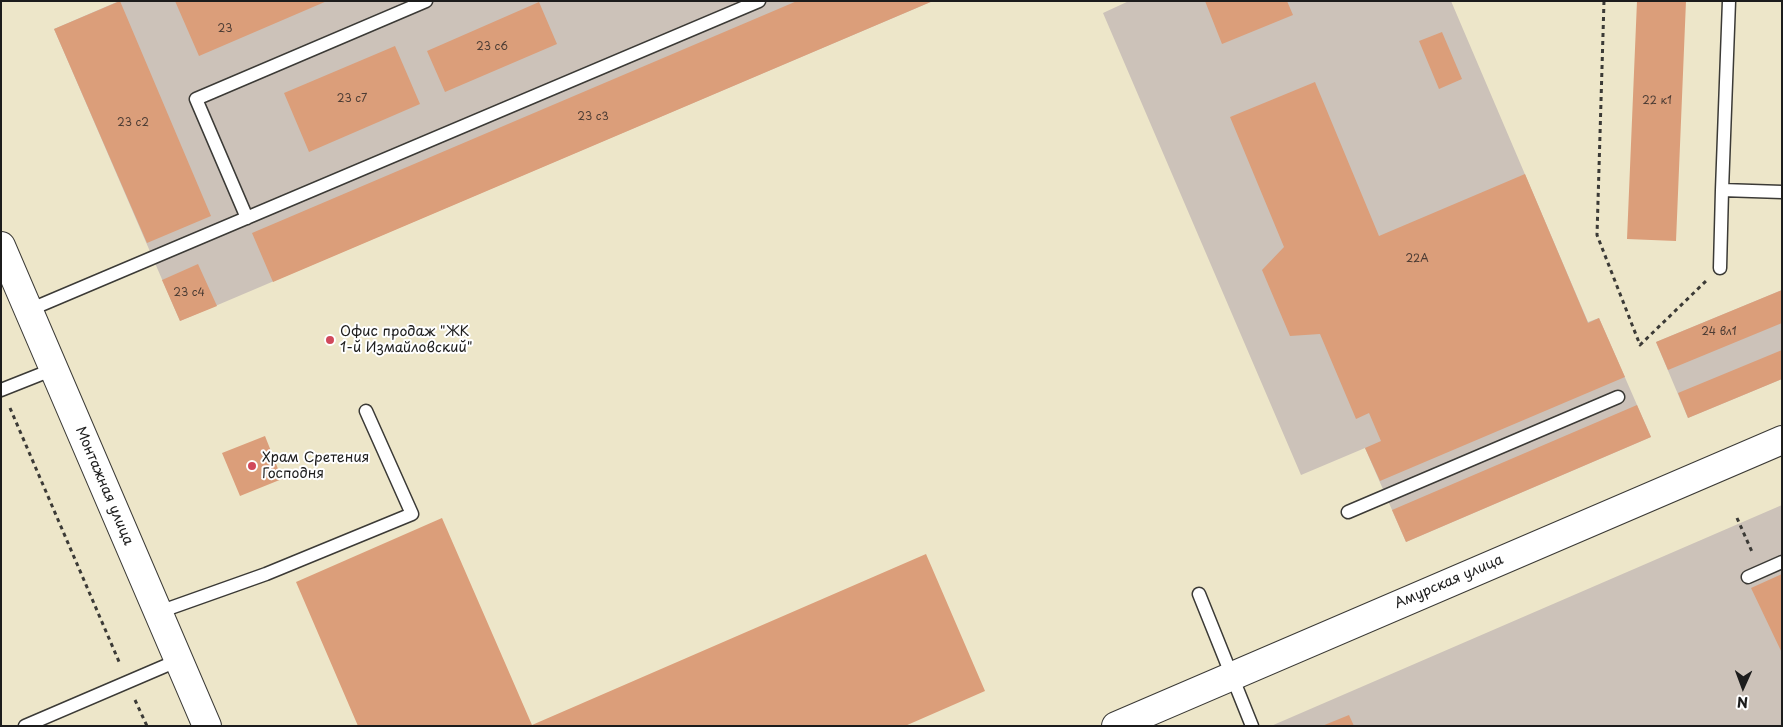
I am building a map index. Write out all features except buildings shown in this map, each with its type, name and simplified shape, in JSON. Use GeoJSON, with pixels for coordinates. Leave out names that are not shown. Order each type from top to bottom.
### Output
{"type":"FeatureCollection","features":[{"type":"Feature","properties":{"kind":"street","name":"Монтажная улица"},"geometry":{"type":"LineString","coordinates":[[1,246],[208,726]]}},
{"type":"Feature","properties":{"kind":"street","name":"Амурская улица"},"geometry":{"type":"LineString","coordinates":[[1116,726],[1782,440]]}},
{"type":"Feature","properties":{"kind":"lane"},"geometry":{"type":"LineString","coordinates":[[247,218],[196,99],[426,1]]}},
{"type":"Feature","properties":{"kind":"lane"},"geometry":{"type":"LineString","coordinates":[[29,310],[759,1]]}},
{"type":"Feature","properties":{"kind":"lane"},"geometry":{"type":"LineString","coordinates":[[1720,268],[1729,1]]}},
{"type":"Feature","properties":{"kind":"lane"},"geometry":{"type":"LineString","coordinates":[[1722,190],[1782,192]]}},
{"type":"Feature","properties":{"kind":"lane"},"geometry":{"type":"LineString","coordinates":[[2,390],[54,369]]}},
{"type":"Feature","properties":{"kind":"lane"},"geometry":{"type":"LineString","coordinates":[[1348,512],[1618,397]]}},
{"type":"Feature","properties":{"kind":"lane"},"geometry":{"type":"LineString","coordinates":[[159,612],[266,574],[412,514],[366,411]]}},
{"type":"Feature","properties":{"kind":"lane"},"geometry":{"type":"LineString","coordinates":[[1748,577],[1782,562]]}},
{"type":"Feature","properties":{"kind":"lane"},"geometry":{"type":"LineString","coordinates":[[1199,594],[1252,726]]}},
{"type":"Feature","properties":{"kind":"lane"},"geometry":{"type":"LineString","coordinates":[[25,726],[179,660]]}},
{"type":"Feature","properties":{"kind":"path"},"geometry":{"type":"LineString","coordinates":[[1604,1],[1596,235],[1640,345],[1720,268]]}},
{"type":"Feature","properties":{"kind":"path"},"geometry":{"type":"LineString","coordinates":[[2,390],[147,726]]}},
{"type":"Feature","properties":{"kind":"path"},"geometry":{"type":"LineString","coordinates":[[1736,518],[1760,571]]}},
{"type":"Feature","properties":{"kind":"shaded area"},"geometry":{"type":"Polygon","coordinates":[[[119,1],[933,1],[180,321],[54,29],[119,1]]]}},
{"type":"Feature","properties":{"kind":"shaded area"},"geometry":{"type":"Polygon","coordinates":[[[1129,1],[1451,1],[1588,322],[1599,318],[1651,437],[1406,542],[1365,448],[1301,475],[1103,13],[1129,1]]]}},
{"type":"Feature","properties":{"kind":"shaded area"},"geometry":{"type":"Polygon","coordinates":[[[1782,290],[1782,379],[1688,418],[1656,342],[1782,290]]]}},
{"type":"Feature","properties":{"kind":"shaded area"},"geometry":{"type":"Polygon","coordinates":[[[1782,505],[1782,726],[1271,726],[1782,505]]]}},
{"type":"Feature","properties":{"kind":"place","name":"Офис продаж \"ЖК 1-й Измайловский\""},"geometry":{"type":"Point","coordinates":[330,340]}},
{"type":"Feature","properties":{"kind":"place","name":"Храм Сретения Господня"},"geometry":{"type":"Point","coordinates":[252,466]}}]}
